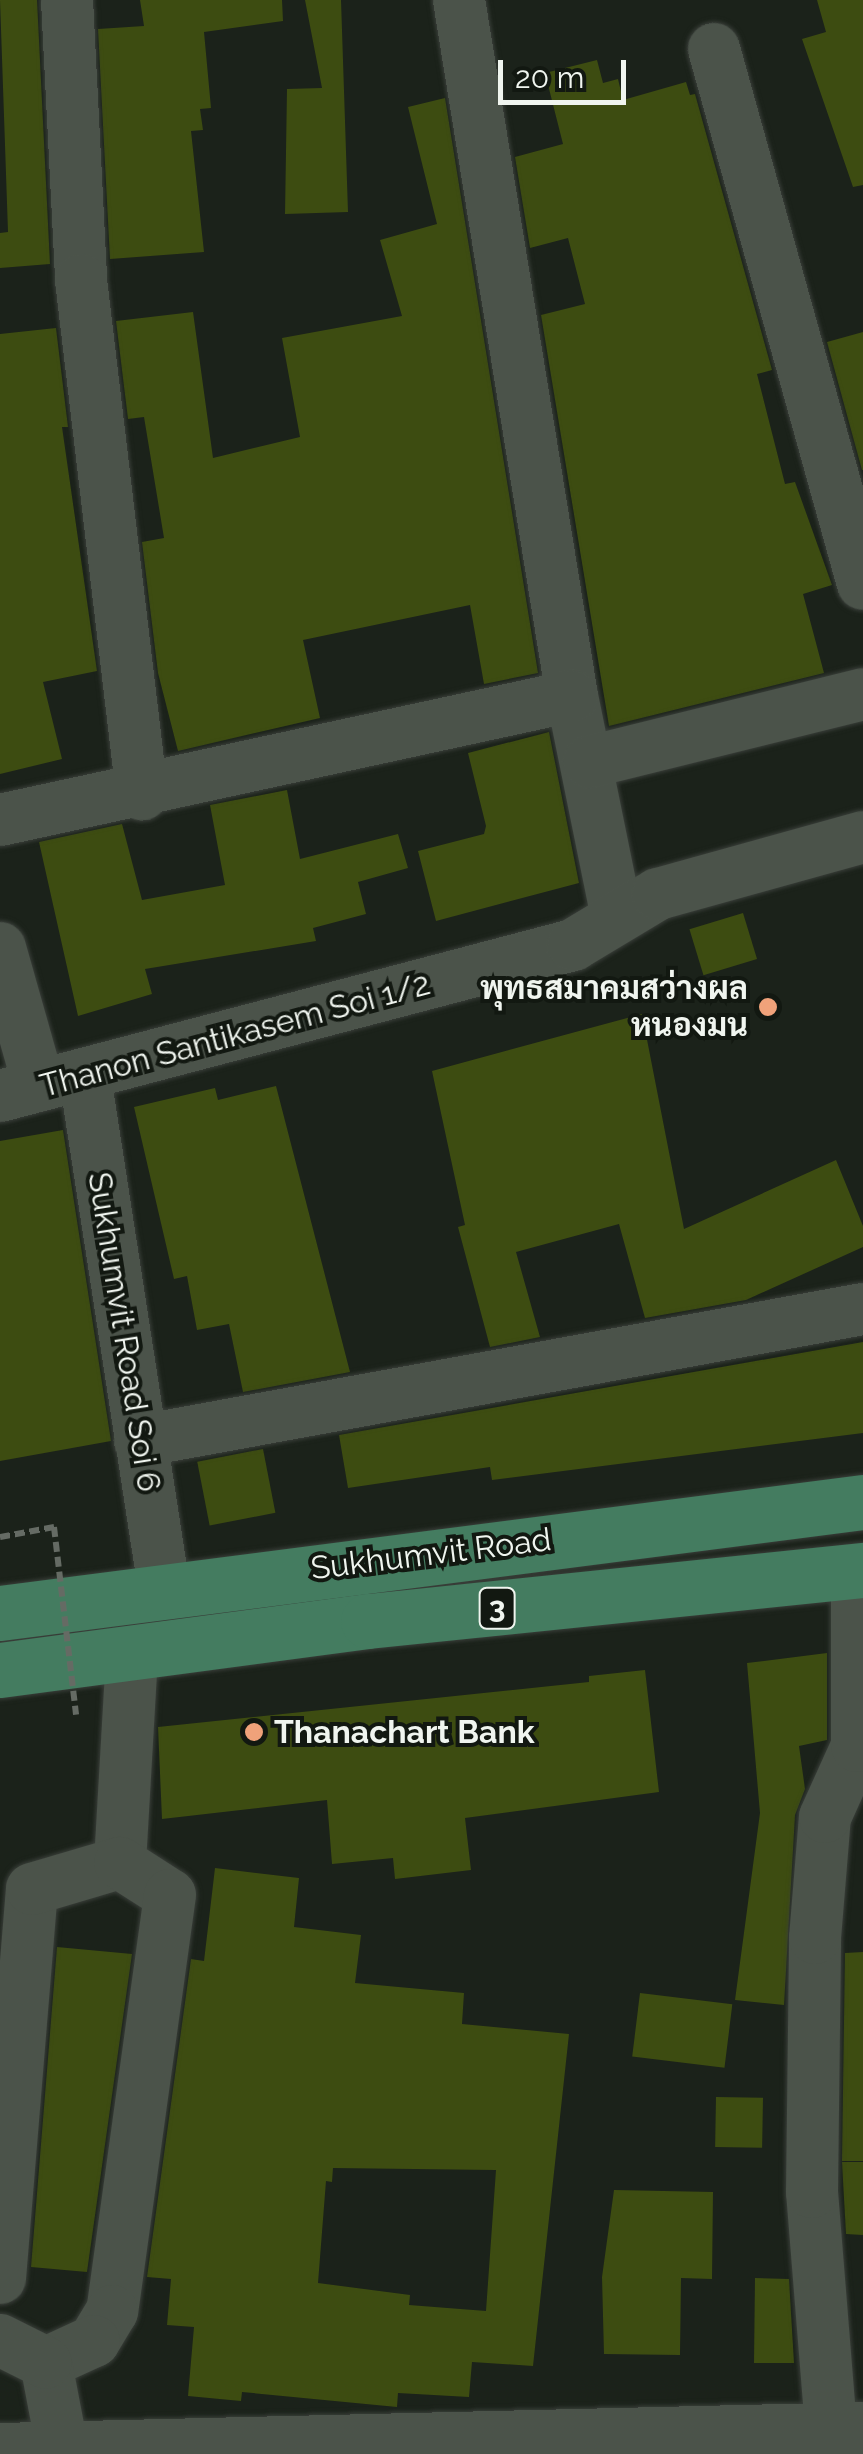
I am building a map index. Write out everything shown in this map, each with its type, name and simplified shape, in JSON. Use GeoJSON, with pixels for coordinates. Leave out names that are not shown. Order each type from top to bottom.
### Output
{"type":"FeatureCollection","features":[{"type":"Feature","properties":{"kind":"main road","name":"Sukhumvit Road"},"geometry":{"type":"LineString","coordinates":[[0,1613],[164,1588],[863,1502]]}},
{"type":"Feature","properties":{"kind":"main road","name":"Sukhumvit Road"},"geometry":{"type":"LineString","coordinates":[[0,1670],[860,1570]]}},
{"type":"Feature","properties":{"kind":"street"},"geometry":{"type":"LineString","coordinates":[[66,0],[80,280],[142,794]]}},
{"type":"Feature","properties":{"kind":"street"},"geometry":{"type":"LineString","coordinates":[[459,0],[572,696],[589,762],[616,913]]}},
{"type":"Feature","properties":{"kind":"street"},"geometry":{"type":"LineString","coordinates":[[714,50],[863,584]]}},
{"type":"Feature","properties":{"kind":"street"},"geometry":{"type":"LineString","coordinates":[[589,762],[863,694]]}},
{"type":"Feature","properties":{"kind":"street"},"geometry":{"type":"LineString","coordinates":[[0,820],[142,794],[572,696]]}},
{"type":"Feature","properties":{"kind":"street","name":"Thanon Santikasem Soi 1/2"},"geometry":{"type":"LineString","coordinates":[[41,1086],[572,946],[616,913],[658,894],[863,837]]}},
{"type":"Feature","properties":{"kind":"street","name":"Sukhumvit Road Soi 6"},"geometry":{"type":"LineString","coordinates":[[0,948],[140,1441],[164,1588]]}},
{"type":"Feature","properties":{"kind":"street"},"geometry":{"type":"LineString","coordinates":[[140,1441],[863,1309]]}},
{"type":"Feature","properties":{"kind":"street"},"geometry":{"type":"LineString","coordinates":[[0,2449],[350,2445],[847,2428],[812,2192],[815,1938],[825,1818],[857,1746],[860,1570]]}},
{"type":"Feature","properties":{"kind":"street"},"geometry":{"type":"LineString","coordinates":[[120,1863],[132,1652]]}},
{"type":"Feature","properties":{"kind":"street"},"geometry":{"type":"LineString","coordinates":[[0,2278],[32,1889],[120,1863],[170,1895],[112,2311],[94,2341],[46,2363]]}},
{"type":"Feature","properties":{"kind":"street"},"geometry":{"type":"LineString","coordinates":[[0,2340],[46,2363]]}},
{"type":"Feature","properties":{"kind":"street"},"geometry":{"type":"LineString","coordinates":[[46,2363],[62,2447]]}},
{"type":"Feature","properties":{"kind":"path"},"geometry":{"type":"LineString","coordinates":[[0,1536],[54,1528],[76,1715]]}},
{"type":"Feature","properties":{"kind":"building"},"geometry":{"type":"Polygon","coordinates":[[[0,0],[37,0],[50,264],[0,268],[0,233],[8,232],[0,0]]]}},
{"type":"Feature","properties":{"kind":"building"},"geometry":{"type":"Polygon","coordinates":[[[140,0],[282,0],[283,21],[204,32],[211,108],[200,109],[203,130],[191,131],[204,252],[110,259],[98,29],[144,26],[140,0]]]}},
{"type":"Feature","properties":{"kind":"building"},"geometry":{"type":"Polygon","coordinates":[[[305,0],[341,0],[348,212],[285,214],[287,89],[322,88],[305,0]]]}},
{"type":"Feature","properties":{"kind":"building"},"geometry":{"type":"Polygon","coordinates":[[[817,0],[863,0],[863,185],[853,187],[802,39],[826,32],[817,0]]]}},
{"type":"Feature","properties":{"kind":"building"},"geometry":{"type":"Polygon","coordinates":[[[597,60],[603,83],[618,79],[623,100],[686,82],[690,95],[695,94],[772,370],[757,374],[785,484],[795,482],[832,585],[803,594],[824,673],[609,726],[541,315],[585,304],[568,238],[530,248],[515,157],[563,144],[545,73],[597,60]]]}},
{"type":"Feature","properties":{"kind":"building"},"geometry":{"type":"Polygon","coordinates":[[[445,98],[538,673],[484,684],[470,605],[303,640],[320,718],[178,751],[158,673],[142,542],[164,538],[144,417],[128,419],[116,321],[193,312],[213,458],[300,437],[282,338],[402,316],[380,240],[437,224],[408,107],[445,98]]]}},
{"type":"Feature","properties":{"kind":"building"},"geometry":{"type":"Polygon","coordinates":[[[56,328],[68,427],[62,427],[97,671],[43,682],[62,759],[0,774],[0,334],[56,328]]]}},
{"type":"Feature","properties":{"kind":"building"},"geometry":{"type":"Polygon","coordinates":[[[863,332],[863,470],[862,470],[827,342],[863,332]]]}},
{"type":"Feature","properties":{"kind":"building"},"geometry":{"type":"Polygon","coordinates":[[[549,732],[579,883],[436,921],[418,851],[484,834],[486,826],[468,753],[549,732]]]}},
{"type":"Feature","properties":{"kind":"building"},"geometry":{"type":"Polygon","coordinates":[[[287,790],[300,859],[398,834],[408,868],[358,882],[366,914],[313,928],[316,941],[145,969],[152,994],[78,1016],[39,842],[122,824],[142,900],[225,885],[210,805],[287,790]]]}},
{"type":"Feature","properties":{"kind":"building"},"geometry":{"type":"Polygon","coordinates":[[[743,913],[757,959],[703,975],[689,929],[743,913]]]}},
{"type":"Feature","properties":{"kind":"building"},"geometry":{"type":"Polygon","coordinates":[[[642,1014],[684,1229],[836,1160],[863,1226],[863,1247],[746,1300],[645,1318],[619,1224],[516,1252],[540,1337],[490,1347],[458,1227],[465,1225],[432,1071],[642,1014]]]}},
{"type":"Feature","properties":{"kind":"building"},"geometry":{"type":"Polygon","coordinates":[[[276,1086],[350,1372],[243,1392],[229,1324],[197,1330],[187,1276],[174,1279],[134,1107],[215,1088],[218,1100],[276,1086]]]}},
{"type":"Feature","properties":{"kind":"building"},"geometry":{"type":"Polygon","coordinates":[[[63,1130],[111,1441],[0,1461],[0,1141],[63,1130]]]}},
{"type":"Feature","properties":{"kind":"building"},"geometry":{"type":"Polygon","coordinates":[[[863,1342],[863,1433],[492,1480],[490,1467],[348,1488],[339,1435],[863,1342]]]}},
{"type":"Feature","properties":{"kind":"building"},"geometry":{"type":"Polygon","coordinates":[[[263,1449],[275,1513],[210,1526],[197,1462],[263,1449]]]}},
{"type":"Feature","properties":{"kind":"building"},"geometry":{"type":"Polygon","coordinates":[[[827,1653],[827,1740],[799,1746],[805,1789],[795,1815],[784,2005],[735,2000],[760,1813],[747,1663],[827,1653]]]}},
{"type":"Feature","properties":{"kind":"building"},"geometry":{"type":"Polygon","coordinates":[[[645,1670],[659,1792],[465,1818],[471,1870],[395,1879],[393,1858],[332,1864],[327,1800],[162,1819],[158,1727],[589,1682],[589,1676],[645,1670]]]}},
{"type":"Feature","properties":{"kind":"building"},"geometry":{"type":"Polygon","coordinates":[[[215,1868],[299,1878],[294,1927],[361,1935],[355,1983],[464,1993],[462,2024],[569,2034],[533,2366],[472,2362],[469,2397],[398,2393],[397,2407],[242,2392],[241,2401],[188,2396],[194,2327],[167,2325],[171,2279],[147,2277],[191,1959],[204,1961],[215,1868]],[[333,2168],[332,2182],[326,2181],[318,2283],[410,2295],[409,2305],[486,2311],[496,2170],[333,2168]]]}},
{"type":"Feature","properties":{"kind":"building"},"geometry":{"type":"Polygon","coordinates":[[[57,1947],[132,1954],[87,2272],[31,2267],[57,1947]]]}},
{"type":"Feature","properties":{"kind":"building"},"geometry":{"type":"Polygon","coordinates":[[[863,1952],[863,2161],[842,2161],[845,1953],[863,1952]]]}},
{"type":"Feature","properties":{"kind":"building"},"geometry":{"type":"Polygon","coordinates":[[[640,1993],[732,2004],[725,2068],[632,2057],[640,1993]]]}},
{"type":"Feature","properties":{"kind":"building"},"geometry":{"type":"Polygon","coordinates":[[[716,2097],[763,2098],[762,2148],[715,2147],[716,2097]]]}},
{"type":"Feature","properties":{"kind":"building"},"geometry":{"type":"Polygon","coordinates":[[[842,2162],[863,2162],[863,2235],[846,2234],[842,2162]]]}},
{"type":"Feature","properties":{"kind":"building"},"geometry":{"type":"Polygon","coordinates":[[[614,2190],[713,2192],[712,2279],[681,2278],[680,2355],[604,2354],[602,2277],[614,2190]]]}},
{"type":"Feature","properties":{"kind":"building"},"geometry":{"type":"Polygon","coordinates":[[[755,2278],[789,2279],[794,2363],[754,2363],[755,2278]]]}},
{"type":"Feature","properties":{"kind":"place","name":"พุทธสมาคมสว่างผล หนองมน"},"geometry":{"type":"Point","coordinates":[768,1007]}},
{"type":"Feature","properties":{"kind":"place","name":"Thanachart Bank"},"geometry":{"type":"Point","coordinates":[254,1732]}}]}
